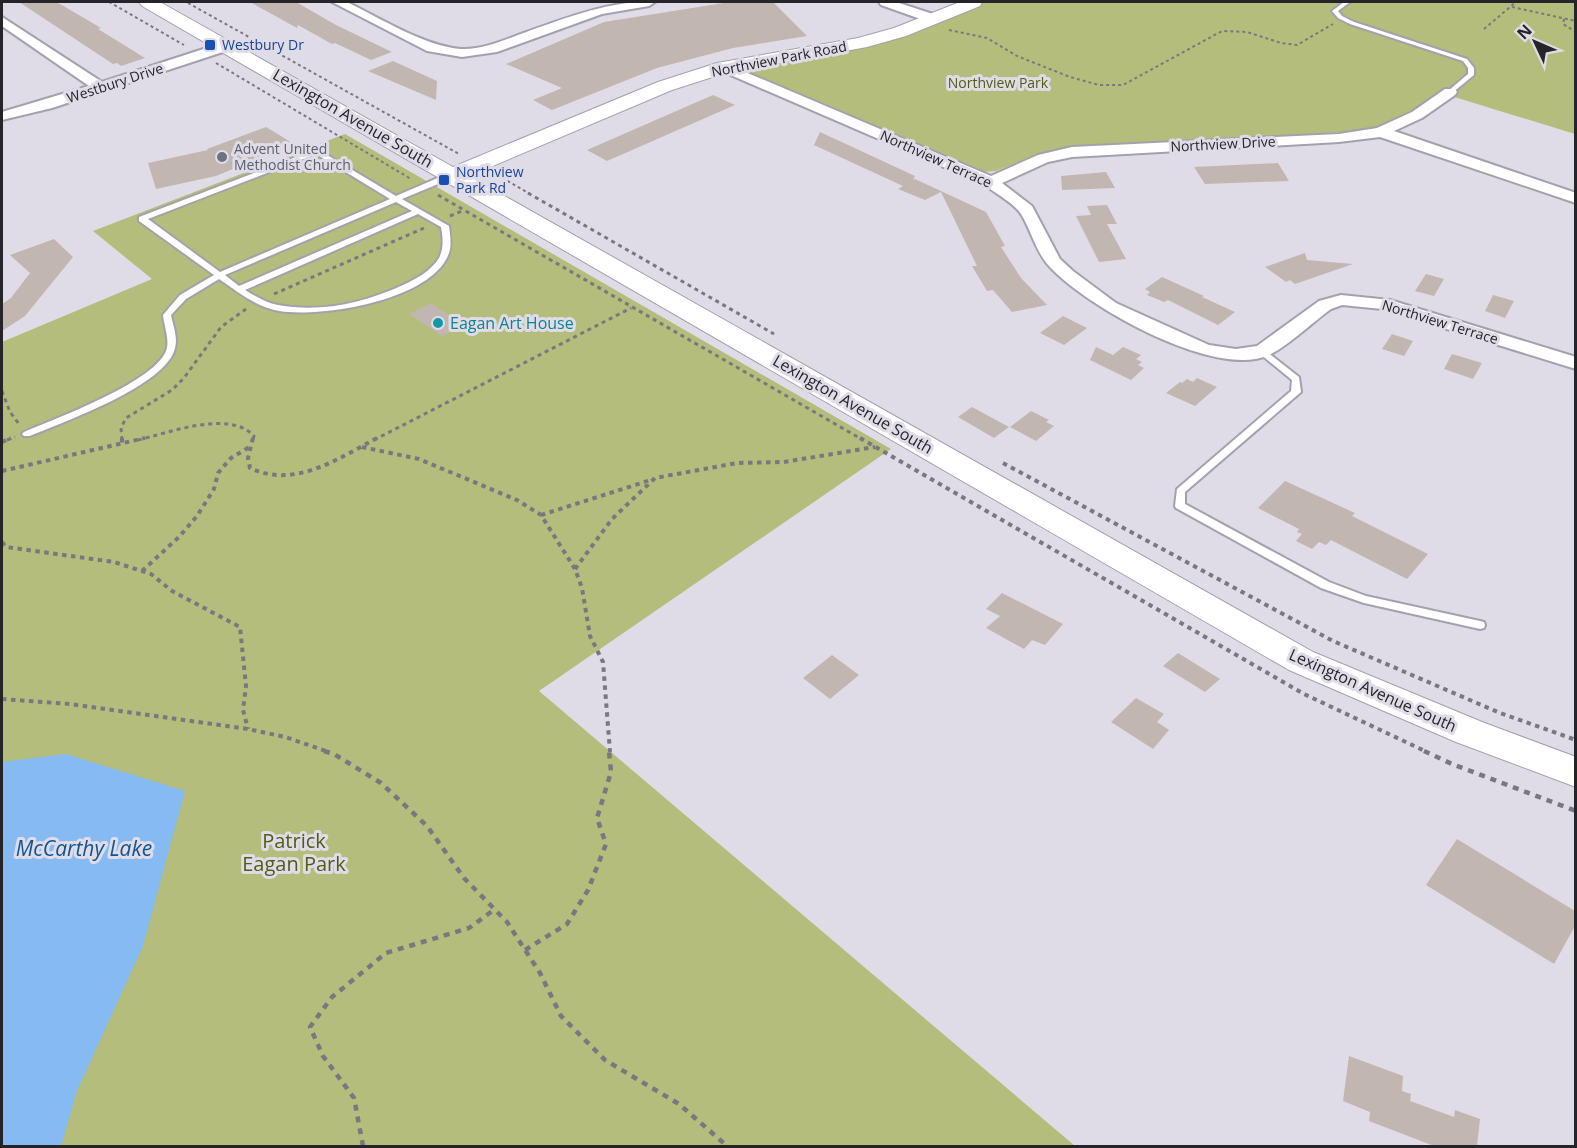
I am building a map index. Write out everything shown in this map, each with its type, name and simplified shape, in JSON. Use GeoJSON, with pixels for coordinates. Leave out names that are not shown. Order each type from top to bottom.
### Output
{"type":"FeatureCollection","features":[{"type":"Feature","properties":{"kind":"street","name":"Lexington Avenue South"},"geometry":{"type":"LineString","coordinates":[[148,2],[1301,661],[1469,732],[1575,772]]}},
{"type":"Feature","properties":{"kind":"street"},"geometry":{"type":"LineString","coordinates":[[338,2],[432,48],[462,53],[492,49],[599,11],[649,2]]}},
{"type":"Feature","properties":{"kind":"street"},"geometry":{"type":"LineString","coordinates":[[577,2],[599,11]]}},
{"type":"Feature","properties":{"kind":"street"},"geometry":{"type":"LineString","coordinates":[[885,2],[930,21]]}},
{"type":"Feature","properties":{"kind":"street","name":"Northview Park Road"},"geometry":{"type":"LineString","coordinates":[[452,175],[665,86],[724,67],[860,43],[930,21],[974,2]]}},
{"type":"Feature","properties":{"kind":"street"},"geometry":{"type":"LineString","coordinates":[[5,27],[101,87]]}},
{"type":"Feature","properties":{"kind":"street","name":"Westbury Drive"},"geometry":{"type":"LineString","coordinates":[[2,116],[227,46]]}},
{"type":"Feature","properties":{"kind":"street","name":"Northview Terrace"},"geometry":{"type":"LineString","coordinates":[[724,67],[991,182],[1026,209],[1053,261],[1067,275],[1110,307],[1204,350],[1236,355],[1262,351],[1325,305],[1341,300],[1384,304],[1575,363]]}},
{"type":"Feature","properties":{"kind":"street","name":"Northview Drive"},"geometry":{"type":"LineString","coordinates":[[991,182],[1043,159],[1072,152],[1339,138],[1381,132],[1417,115],[1450,92]]}},
{"type":"Feature","properties":{"kind":"street"},"geometry":{"type":"LineString","coordinates":[[1381,132],[1575,198]]}},
{"type":"Feature","properties":{"kind":"lane"},"geometry":{"type":"LineString","coordinates":[[1347,2],[1335,11],[1340,17],[1352,23],[1464,60],[1471,68],[1472,75],[1450,92]]}},
{"type":"Feature","properties":{"kind":"lane"},"geometry":{"type":"LineString","coordinates":[[317,151],[418,211],[445,226],[448,243],[443,258],[427,276],[398,291],[359,304],[338,309],[306,310],[277,308],[258,302],[142,219],[317,151]]}},
{"type":"Feature","properties":{"kind":"lane"},"geometry":{"type":"LineString","coordinates":[[27,434],[139,383],[162,366],[171,348],[167,315],[183,297],[219,275],[452,175]]}},
{"type":"Feature","properties":{"kind":"lane"},"geometry":{"type":"LineString","coordinates":[[238,289],[418,211]]}},
{"type":"Feature","properties":{"kind":"lane"},"geometry":{"type":"LineString","coordinates":[[1262,351],[1296,379],[1296,392],[1180,491],[1180,506],[1325,585],[1364,599],[1480,625]]}},
{"type":"Feature","properties":{"kind":"path"},"geometry":{"type":"LineString","coordinates":[[109,2],[180,44],[204,54],[230,73],[443,198]]}},
{"type":"Feature","properties":{"kind":"path"},"geometry":{"type":"LineString","coordinates":[[184,2],[479,164],[518,189],[783,339]]}},
{"type":"Feature","properties":{"kind":"path"},"geometry":{"type":"LineString","coordinates":[[1484,29],[1516,2]]}},
{"type":"Feature","properties":{"kind":"path"},"geometry":{"type":"LineString","coordinates":[[1512,7],[1575,21]]}},
{"type":"Feature","properties":{"kind":"path"},"geometry":{"type":"LineString","coordinates":[[930,21],[980,36],[998,43],[1016,55],[1098,86],[1113,87],[1123,86],[1222,31],[1247,32],[1297,45],[1320,34],[1340,17]]}},
{"type":"Feature","properties":{"kind":"path"},"geometry":{"type":"LineString","coordinates":[[1563,19],[1563,24],[1575,33]]}},
{"type":"Feature","properties":{"kind":"path"},"geometry":{"type":"LineString","coordinates":[[2,471],[212,423],[237,425],[248,429],[254,436],[248,458],[250,468],[260,474],[276,477],[294,475],[316,469],[362,447],[631,308]]}},
{"type":"Feature","properties":{"kind":"path"},"geometry":{"type":"LineString","coordinates":[[2,391],[10,412],[27,434]]}},
{"type":"Feature","properties":{"kind":"path"},"geometry":{"type":"LineString","coordinates":[[141,571],[179,537],[197,516],[214,489],[218,473],[231,458],[252,445]]}},
{"type":"Feature","properties":{"kind":"path"},"geometry":{"type":"LineString","coordinates":[[541,515],[655,478],[737,463],[784,462],[876,446]]}},
{"type":"Feature","properties":{"kind":"path"},"geometry":{"type":"LineString","coordinates":[[362,447],[419,459],[517,500],[541,515],[575,569],[582,588],[590,636],[603,662],[607,684],[606,713],[611,772],[597,818],[606,844],[588,890],[567,924],[525,950]]}},
{"type":"Feature","properties":{"kind":"path"},"geometry":{"type":"LineString","coordinates":[[999,461],[1333,641],[1500,713],[1575,740]]}},
{"type":"Feature","properties":{"kind":"path"},"geometry":{"type":"LineString","coordinates":[[575,569],[612,519],[655,478]]}},
{"type":"Feature","properties":{"kind":"path"},"geometry":{"type":"LineString","coordinates":[[2,542],[6,546],[114,562],[151,574],[172,591],[240,627],[246,686],[243,710],[248,729]]}},
{"type":"Feature","properties":{"kind":"path"},"geometry":{"type":"LineString","coordinates":[[2,699],[70,704],[110,712],[248,729],[285,737],[334,754],[381,783],[427,826],[464,878],[507,922],[540,973],[561,1016],[605,1060],[679,1104],[727,1146]]}},
{"type":"Feature","properties":{"kind":"path"},"geometry":{"type":"LineString","coordinates":[[363,1146],[354,1098],[323,1056],[310,1027],[332,997],[386,953],[469,928],[495,909]]}},
{"type":"Feature","properties":{"kind":"green space","name":"Northview Park"},"geometry":{"type":"Polygon","coordinates":[[[982,2],[1575,2],[1575,134],[1438,92],[1400,119],[1363,131],[1079,147],[1029,158],[996,171],[982,172],[744,70],[947,17],[982,2]]]}},
{"type":"Feature","properties":{"kind":"green space","name":"Patrick Eagan Park"},"geometry":{"type":"Polygon","coordinates":[[[345,134],[891,449],[539,691],[1075,1146],[2,1146],[2,342],[152,279],[93,231],[345,134]]]}},
{"type":"Feature","properties":{"kind":"water","name":"McCarthy Lake"},"geometry":{"type":"Polygon","coordinates":[[[66,754],[185,791],[143,946],[77,1091],[61,1146],[2,1146],[2,762],[66,754]]]}},
{"type":"Feature","properties":{"kind":"building"},"geometry":{"type":"Polygon","coordinates":[[[19,2],[60,4],[145,58],[121,66],[117,63],[113,64],[19,2]]]}},
{"type":"Feature","properties":{"kind":"building"},"geometry":{"type":"Polygon","coordinates":[[[250,2],[296,2],[336,25],[392,52],[371,60],[335,43],[332,44],[298,25],[297,28],[250,2]]]}},
{"type":"Feature","properties":{"kind":"building"},"geometry":{"type":"Polygon","coordinates":[[[730,2],[773,2],[807,36],[733,48],[657,68],[552,110],[533,100],[562,88],[506,64],[604,22],[730,2]]]}},
{"type":"Feature","properties":{"kind":"building"},"geometry":{"type":"Polygon","coordinates":[[[393,61],[437,81],[436,100],[368,71],[393,61]]]}},
{"type":"Feature","properties":{"kind":"building"},"geometry":{"type":"Polygon","coordinates":[[[713,95],[735,105],[607,161],[587,150],[713,95]]]}},
{"type":"Feature","properties":{"kind":"building","name":"Advent United Methodist Church"},"geometry":{"type":"Polygon","coordinates":[[[266,127],[294,144],[216,176],[156,189],[148,163],[208,150],[266,127]]]}},
{"type":"Feature","properties":{"kind":"building"},"geometry":{"type":"Polygon","coordinates":[[[820,132],[915,176],[913,180],[915,179],[986,212],[1005,246],[1001,247],[1021,278],[1047,305],[1012,312],[993,290],[987,291],[972,266],[977,266],[941,192],[925,200],[898,189],[903,186],[814,145],[820,132]]]}},
{"type":"Feature","properties":{"kind":"building"},"geometry":{"type":"Polygon","coordinates":[[[1278,163],[1289,181],[1205,184],[1194,167],[1278,163]]]}},
{"type":"Feature","properties":{"kind":"building"},"geometry":{"type":"Polygon","coordinates":[[[1106,172],[1115,188],[1062,190],[1061,176],[1106,172]]]}},
{"type":"Feature","properties":{"kind":"building"},"geometry":{"type":"Polygon","coordinates":[[[1107,205],[1117,224],[1107,224],[1126,259],[1099,262],[1076,216],[1091,215],[1087,206],[1107,205]]]}},
{"type":"Feature","properties":{"kind":"building"},"geometry":{"type":"Polygon","coordinates":[[[54,239],[73,257],[25,316],[2,331],[2,304],[11,298],[30,273],[10,255],[54,239]]]}},
{"type":"Feature","properties":{"kind":"building"},"geometry":{"type":"Polygon","coordinates":[[[1305,253],[1307,260],[1353,264],[1295,284],[1290,280],[1286,282],[1265,267],[1305,253]]]}},
{"type":"Feature","properties":{"kind":"building"},"geometry":{"type":"Polygon","coordinates":[[[1426,274],[1444,279],[1434,296],[1415,291],[1426,274]]]}},
{"type":"Feature","properties":{"kind":"building"},"geometry":{"type":"Polygon","coordinates":[[[1162,277],[1235,312],[1218,325],[1168,300],[1164,302],[1147,295],[1150,292],[1145,289],[1162,277]]]}},
{"type":"Feature","properties":{"kind":"building"},"geometry":{"type":"Polygon","coordinates":[[[1493,295],[1514,301],[1505,318],[1485,311],[1493,295]]]}},
{"type":"Feature","properties":{"kind":"building","name":"Eagan Art House"},"geometry":{"type":"Polygon","coordinates":[[[431,303],[451,317],[448,318],[460,327],[442,336],[409,314],[431,303]]]}},
{"type":"Feature","properties":{"kind":"building"},"geometry":{"type":"Polygon","coordinates":[[[1063,316],[1087,328],[1064,345],[1040,333],[1063,316]]]}},
{"type":"Feature","properties":{"kind":"building"},"geometry":{"type":"Polygon","coordinates":[[[1392,334],[1413,341],[1404,356],[1382,349],[1392,334]]]}},
{"type":"Feature","properties":{"kind":"building"},"geometry":{"type":"Polygon","coordinates":[[[1096,347],[1113,355],[1123,347],[1141,355],[1136,359],[1142,362],[1138,365],[1144,368],[1131,380],[1090,360],[1096,347]]]}},
{"type":"Feature","properties":{"kind":"building"},"geometry":{"type":"Polygon","coordinates":[[[1452,354],[1482,363],[1473,379],[1444,369],[1452,354]]]}},
{"type":"Feature","properties":{"kind":"building"},"geometry":{"type":"Polygon","coordinates":[[[1197,378],[1217,387],[1195,406],[1166,393],[1180,382],[1187,379],[1193,382],[1197,378]]]}},
{"type":"Feature","properties":{"kind":"building"},"geometry":{"type":"Polygon","coordinates":[[[972,407],[1009,427],[994,438],[958,417],[972,407]]]}},
{"type":"Feature","properties":{"kind":"building"},"geometry":{"type":"Polygon","coordinates":[[[1031,411],[1049,420],[1046,422],[1054,426],[1036,441],[1010,427],[1031,411]]]}},
{"type":"Feature","properties":{"kind":"building"},"geometry":{"type":"Polygon","coordinates":[[[1285,481],[1355,513],[1352,516],[1428,554],[1407,579],[1331,540],[1326,545],[1319,542],[1312,549],[1296,541],[1302,534],[1297,532],[1299,529],[1258,508],[1285,481]]]}},
{"type":"Feature","properties":{"kind":"building"},"geometry":{"type":"Polygon","coordinates":[[[1002,593],[1063,624],[1045,645],[1032,640],[1024,649],[986,628],[1000,616],[986,609],[1002,593]]]}},
{"type":"Feature","properties":{"kind":"building"},"geometry":{"type":"Polygon","coordinates":[[[1178,653],[1220,679],[1205,692],[1163,666],[1178,653]]]}},
{"type":"Feature","properties":{"kind":"building"},"geometry":{"type":"Polygon","coordinates":[[[832,655],[859,675],[830,699],[803,678],[832,655]]]}},
{"type":"Feature","properties":{"kind":"building"},"geometry":{"type":"Polygon","coordinates":[[[1136,698],[1164,714],[1157,722],[1169,730],[1153,749],[1111,722],[1136,698]]]}},
{"type":"Feature","properties":{"kind":"building"},"geometry":{"type":"Polygon","coordinates":[[[1457,839],[1575,911],[1575,926],[1554,964],[1426,885],[1457,839]]]}},
{"type":"Feature","properties":{"kind":"building"},"geometry":{"type":"Polygon","coordinates":[[[1349,1056],[1403,1076],[1402,1091],[1411,1094],[1410,1101],[1454,1117],[1455,1110],[1480,1119],[1477,1146],[1434,1146],[1369,1121],[1370,1112],[1343,1101],[1349,1056]]]}},
{"type":"Feature","properties":{"kind":"place","name":"Westbury Dr"},"geometry":{"type":"Point","coordinates":[210,45]}},
{"type":"Feature","properties":{"kind":"place","name":"Advent United Methodist Church"},"geometry":{"type":"Point","coordinates":[222,157]}},
{"type":"Feature","properties":{"kind":"place","name":"Northview Park Rd"},"geometry":{"type":"Point","coordinates":[444,180]}},
{"type":"Feature","properties":{"kind":"place","name":"Eagan Art House"},"geometry":{"type":"Point","coordinates":[438,323]}}]}
